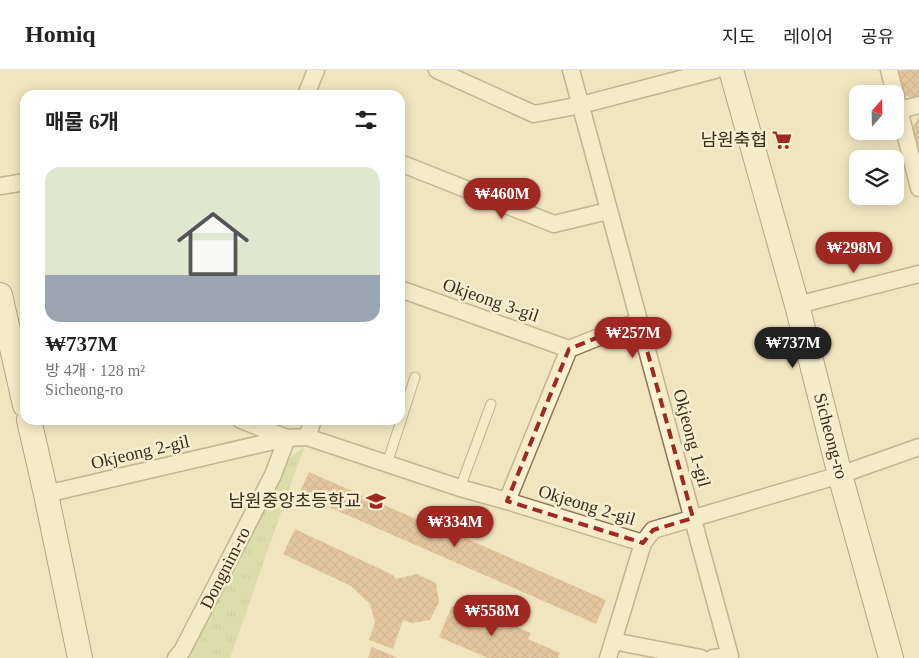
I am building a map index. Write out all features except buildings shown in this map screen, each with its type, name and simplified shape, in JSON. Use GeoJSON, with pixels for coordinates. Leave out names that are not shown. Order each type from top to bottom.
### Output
{"type":"FeatureCollection","features":[{"type":"Feature","properties":{"kind":"street"},"geometry":{"type":"LineString","coordinates":[[308,90],[316,70]]}},
{"type":"Feature","properties":{"kind":"street"},"geometry":{"type":"LineString","coordinates":[[437,70],[534,114],[581,105],[715,70]]}},
{"type":"Feature","properties":{"kind":"street","name":"Okjeong 1-gil"},"geometry":{"type":"LineString","coordinates":[[571,70],[730,656],[713,658]]}},
{"type":"Feature","properties":{"kind":"street","name":"Sicheong-ro"},"geometry":{"type":"LineString","coordinates":[[731,70],[797,305],[840,474],[891,658]]}},
{"type":"Feature","properties":{"kind":"street"},"geometry":{"type":"LineString","coordinates":[[889,70],[893,85]]}},
{"type":"Feature","properties":{"kind":"street"},"geometry":{"type":"LineString","coordinates":[[904,109],[919,105]]}},
{"type":"Feature","properties":{"kind":"street"},"geometry":{"type":"LineString","coordinates":[[904,126],[919,188]]}},
{"type":"Feature","properties":{"kind":"street"},"geometry":{"type":"LineString","coordinates":[[405,165],[554,224],[608,211]]}},
{"type":"Feature","properties":{"kind":"street"},"geometry":{"type":"LineString","coordinates":[[0,186],[20,183]]}},
{"type":"Feature","properties":{"kind":"street"},"geometry":{"type":"LineString","coordinates":[[797,305],[919,274]]}},
{"type":"Feature","properties":{"kind":"street","name":"Okjeong 3-gil"},"geometry":{"type":"LineString","coordinates":[[405,291],[569,349]]}},
{"type":"Feature","properties":{"kind":"street"},"geometry":{"type":"LineString","coordinates":[[0,295],[20,381]]}},
{"type":"Feature","properties":{"kind":"street"},"geometry":{"type":"LineString","coordinates":[[507,501],[569,349],[638,321]]}},
{"type":"Feature","properties":{"kind":"street"},"geometry":{"type":"LineString","coordinates":[[30,425],[80,658]]}},
{"type":"Feature","properties":{"kind":"street"},"geometry":{"type":"LineString","coordinates":[[254,425],[287,438]]}},
{"type":"Feature","properties":{"kind":"street"},"geometry":{"type":"LineString","coordinates":[[307,437],[311,425]]}},
{"type":"Feature","properties":{"kind":"street","name":"Okjeong 2-gil"},"geometry":{"type":"LineString","coordinates":[[46,494],[287,438],[307,437],[460,488],[642,543],[653,530],[840,474],[919,447]]}},
{"type":"Feature","properties":{"kind":"street","name":"Dongnim-ro"},"geometry":{"type":"LineString","coordinates":[[176,658],[182,651],[273,474],[287,438]]}},
{"type":"Feature","properties":{"kind":"street"},"geometry":{"type":"LineString","coordinates":[[608,658],[642,543]]}},
{"type":"Feature","properties":{"kind":"street"},"geometry":{"type":"LineString","coordinates":[[613,641],[701,658]]}},
{"type":"Feature","properties":{"kind":"lane"},"geometry":{"type":"LineString","coordinates":[[405,408],[415,377]]}},
{"type":"Feature","properties":{"kind":"lane"},"geometry":{"type":"LineString","coordinates":[[460,488],[491,404]]}},
{"type":"Feature","properties":{"kind":"lane"},"geometry":{"type":"LineString","coordinates":[[387,464],[400,425]]}},
{"type":"Feature","properties":{"kind":"highlighted area"},"geometry":{"type":"Polygon","coordinates":[[[639,321],[693,518],[653,530],[643,543],[507,501],[569,349],[639,321]]]}},
{"type":"Feature","properties":{"kind":"green space"},"geometry":{"type":"Polygon","coordinates":[[[304,447],[230,658],[184,658],[290,458],[304,447]]]}},
{"type":"Feature","properties":{"kind":"place","name":"남원축협"},"geometry":{"type":"Point","coordinates":[782,140]}},
{"type":"Feature","properties":{"kind":"place","name":"남원중앙초등학교"},"geometry":{"type":"Point","coordinates":[376,501]}}]}
